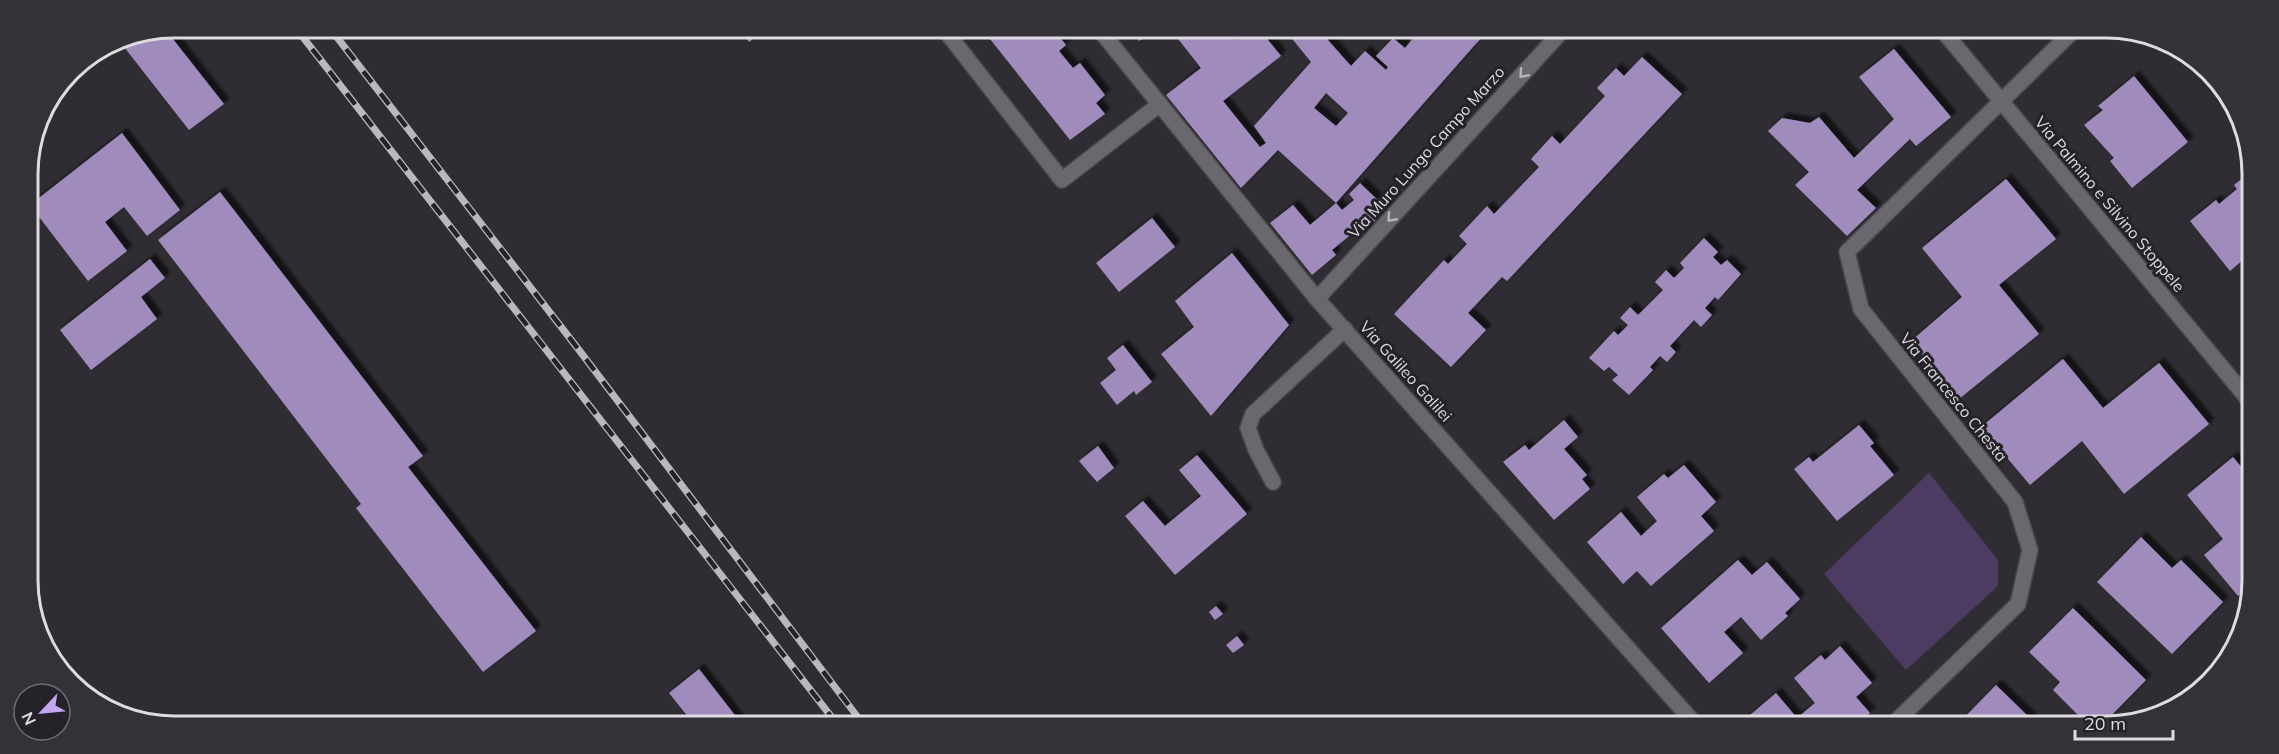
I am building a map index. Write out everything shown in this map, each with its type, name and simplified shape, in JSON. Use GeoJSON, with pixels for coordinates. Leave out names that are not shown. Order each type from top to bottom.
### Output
{"type":"FeatureCollection","features":[{"type":"Feature","properties":{"kind":"street"},"geometry":{"type":"LineString","coordinates":[[951,38],[1062,180],[1160,104]]}},
{"type":"Feature","properties":{"kind":"street","name":"Via Galileo Galilei"},"geometry":{"type":"LineString","coordinates":[[1107,38],[1317,299],[1688,716]]}},
{"type":"Feature","properties":{"kind":"street","name":"Via Muro Lungo Campo Marzo"},"geometry":{"type":"LineString","coordinates":[[1317,299],[1556,38]]}},
{"type":"Feature","properties":{"kind":"street","name":"Via Palmino e Silvino Stoppele"},"geometry":{"type":"LineString","coordinates":[[1949,38],[2242,392]]}},
{"type":"Feature","properties":{"kind":"street"},"geometry":{"type":"LineString","coordinates":[[2002,102],[2066,38]]}},
{"type":"Feature","properties":{"kind":"street","name":"Via Francesco Chesta"},"geometry":{"type":"LineString","coordinates":[[1901,716],[2018,604],[2030,549],[2015,502],[1861,309],[1847,252],[2002,102]]}},
{"type":"Feature","properties":{"kind":"street"},"geometry":{"type":"LineString","coordinates":[[1273,482],[1256,450],[1248,428],[1253,414],[1345,329]]}},
{"type":"Feature","properties":{"kind":"shaded area"},"geometry":{"type":"Polygon","coordinates":[[[1929,473],[1998,560],[1998,586],[1906,670],[1824,574],[1929,473]]]}},
{"type":"Feature","properties":{"kind":"building"},"geometry":{"type":"Polygon","coordinates":[[[172,38],[224,104],[189,130],[124,47],[147,40],[172,38]]]}},
{"type":"Feature","properties":{"kind":"building"},"geometry":{"type":"Polygon","coordinates":[[[1060,38],[1066,45],[1059,51],[1073,68],[1080,63],[1105,95],[1096,103],[1105,114],[1070,140],[990,39],[1060,38]]]}},
{"type":"Feature","properties":{"kind":"building"},"geometry":{"type":"Polygon","coordinates":[[[1177,38],[1235,38],[1237,40],[1240,38],[1266,38],[1281,56],[1223,101],[1260,147],[1266,143],[1254,126],[1311,62],[1292,38],[1326,38],[1351,66],[1365,51],[1386,70],[1388,67],[1376,56],[1393,38],[1405,48],[1413,38],[1481,38],[1336,203],[1278,150],[1241,188],[1166,95],[1201,68],[1177,38]],[[1326,93],[1314,108],[1336,126],[1348,113],[1326,93]]]}},
{"type":"Feature","properties":{"kind":"building"},"geometry":{"type":"Polygon","coordinates":[[[1894,49],[1951,117],[1916,146],[1910,139],[1857,190],[1876,208],[1847,236],[1795,185],[1809,172],[1768,131],[1782,118],[1810,123],[1819,117],[1854,158],[1894,119],[1859,77],[1894,49]]]}},
{"type":"Feature","properties":{"kind":"building"},"geometry":{"type":"Polygon","coordinates":[[[1642,57],[1682,94],[1507,281],[1502,277],[1468,313],[1486,330],[1451,367],[1394,314],[1444,260],[1448,264],[1467,244],[1459,236],[1487,206],[1494,214],[1539,167],[1531,159],[1552,136],[1560,144],[1605,96],[1597,88],[1616,68],[1624,76],[1642,57]]]}},
{"type":"Feature","properties":{"kind":"building"},"geometry":{"type":"Polygon","coordinates":[[[2134,76],[2188,142],[2132,188],[2110,161],[2114,158],[2084,125],[2103,110],[2098,106],[2134,76]]]}},
{"type":"Feature","properties":{"kind":"building"},"geometry":{"type":"Polygon","coordinates":[[[122,133],[180,210],[147,236],[124,207],[105,222],[127,251],[88,281],[38,215],[38,199],[122,133]]]}},
{"type":"Feature","properties":{"kind":"building"},"geometry":{"type":"Polygon","coordinates":[[[2006,179],[2056,239],[1999,285],[2039,334],[1959,399],[1911,341],[1962,297],[1922,248],[2006,179]]]}},
{"type":"Feature","properties":{"kind":"building"},"geometry":{"type":"Polygon","coordinates":[[[2242,179],[2242,261],[2230,271],[2190,221],[2216,200],[2219,204],[2237,189],[2234,185],[2242,179]]]}},
{"type":"Feature","properties":{"kind":"building"},"geometry":{"type":"Polygon","coordinates":[[[1360,183],[1386,208],[1373,223],[1370,219],[1332,250],[1336,255],[1312,275],[1270,223],[1293,205],[1310,225],[1336,203],[1342,210],[1354,200],[1349,194],[1360,183]]]}},
{"type":"Feature","properties":{"kind":"building"},"geometry":{"type":"Polygon","coordinates":[[[220,192],[423,456],[408,467],[536,631],[483,672],[356,508],[361,504],[158,240],[220,192]]]}},
{"type":"Feature","properties":{"kind":"building"},"geometry":{"type":"Polygon","coordinates":[[[1152,218],[1175,247],[1119,292],[1096,263],[1152,218]]]}},
{"type":"Feature","properties":{"kind":"building"},"geometry":{"type":"Polygon","coordinates":[[[1704,238],[1718,252],[1713,257],[1721,265],[1727,260],[1741,274],[1718,300],[1715,297],[1705,308],[1712,315],[1701,327],[1694,320],[1670,346],[1676,352],[1667,362],[1660,356],[1650,367],[1653,370],[1629,395],[1612,380],[1618,375],[1609,367],[1604,371],[1589,358],[1614,331],[1618,335],[1628,325],[1620,318],[1630,307],[1638,315],[1663,290],[1655,282],[1666,270],[1674,278],[1684,268],[1680,263],[1704,238]]]}},
{"type":"Feature","properties":{"kind":"building"},"geometry":{"type":"Polygon","coordinates":[[[1232,253],[1289,325],[1211,416],[1161,354],[1194,327],[1175,301],[1232,253]]]}},
{"type":"Feature","properties":{"kind":"building"},"geometry":{"type":"Polygon","coordinates":[[[150,259],[165,278],[141,297],[157,319],[91,370],[60,330],[150,259]]]}},
{"type":"Feature","properties":{"kind":"building"},"geometry":{"type":"Polygon","coordinates":[[[1123,345],[1152,382],[1136,395],[1134,391],[1117,405],[1100,383],[1116,370],[1107,358],[1123,345]]]}},
{"type":"Feature","properties":{"kind":"building"},"geometry":{"type":"Polygon","coordinates":[[[2063,359],[2103,408],[2159,363],[2209,424],[2124,494],[2082,441],[2030,485],[1981,427],[2063,359]]]}},
{"type":"Feature","properties":{"kind":"building"},"geometry":{"type":"Polygon","coordinates":[[[1564,420],[1578,437],[1564,449],[1587,475],[1582,479],[1590,489],[1554,520],[1503,462],[1525,445],[1529,450],[1564,420]]]}},
{"type":"Feature","properties":{"kind":"building"},"geometry":{"type":"Polygon","coordinates":[[[1859,425],[1874,443],[1870,446],[1894,475],[1837,521],[1794,469],[1809,457],[1813,462],[1859,425]]]}},
{"type":"Feature","properties":{"kind":"building"},"geometry":{"type":"Polygon","coordinates":[[[1098,446],[1114,468],[1097,482],[1079,461],[1098,446]]]}},
{"type":"Feature","properties":{"kind":"building"},"geometry":{"type":"Polygon","coordinates":[[[1197,455],[1247,514],[1175,575],[1125,516],[1143,501],[1165,526],[1201,496],[1179,470],[1197,455]]]}},
{"type":"Feature","properties":{"kind":"building"},"geometry":{"type":"Polygon","coordinates":[[[2233,457],[2242,468],[2242,581],[2240,594],[2238,596],[2204,555],[2223,539],[2187,495],[2233,457]]]}},
{"type":"Feature","properties":{"kind":"building"},"geometry":{"type":"Polygon","coordinates":[[[1684,465],[1716,502],[1701,516],[1714,531],[1651,586],[1637,571],[1623,584],[1587,542],[1621,512],[1641,536],[1657,521],[1637,497],[1664,474],[1668,478],[1684,465]]]}},
{"type":"Feature","properties":{"kind":"building"},"geometry":{"type":"Polygon","coordinates":[[[2141,537],[2172,568],[2181,560],[2223,602],[2172,654],[2097,582],[2141,537]]]}},
{"type":"Feature","properties":{"kind":"building"},"geometry":{"type":"Polygon","coordinates":[[[1738,560],[1752,575],[1767,562],[1800,599],[1785,613],[1788,616],[1761,640],[1741,617],[1724,632],[1743,653],[1709,683],[1661,628],[1738,560]]]}},
{"type":"Feature","properties":{"kind":"building"},"geometry":{"type":"Polygon","coordinates":[[[1216,606],[1223,614],[1215,620],[1209,612],[1216,606]]]}},
{"type":"Feature","properties":{"kind":"building"},"geometry":{"type":"Polygon","coordinates":[[[2073,608],[2146,680],[2111,716],[2079,716],[2053,690],[2060,682],[2029,652],[2073,608]]]}},
{"type":"Feature","properties":{"kind":"building"},"geometry":{"type":"Polygon","coordinates":[[[1237,636],[1244,645],[1233,653],[1226,645],[1237,636]]]}},
{"type":"Feature","properties":{"kind":"building"},"geometry":{"type":"Polygon","coordinates":[[[1840,646],[1872,683],[1856,697],[1870,713],[1867,716],[1799,716],[1815,703],[1794,678],[1821,655],[1825,660],[1840,646]]]}},
{"type":"Feature","properties":{"kind":"building"},"geometry":{"type":"Polygon","coordinates":[[[699,669],[736,716],[687,716],[669,693],[699,669]]]}},
{"type":"Feature","properties":{"kind":"building"},"geometry":{"type":"Polygon","coordinates":[[[1996,685],[2028,716],[1966,716],[1996,685]]]}},
{"type":"Feature","properties":{"kind":"building"},"geometry":{"type":"Polygon","coordinates":[[[1776,693],[1795,716],[1749,716],[1776,693]]]}},
{"type":"Feature","properties":{"kind":"railway"},"geometry":{"type":"LineString","coordinates":[[304,38],[831,716]]}},
{"type":"Feature","properties":{"kind":"railway"},"geometry":{"type":"LineString","coordinates":[[338,38],[579,350],[857,716]]}}]}
